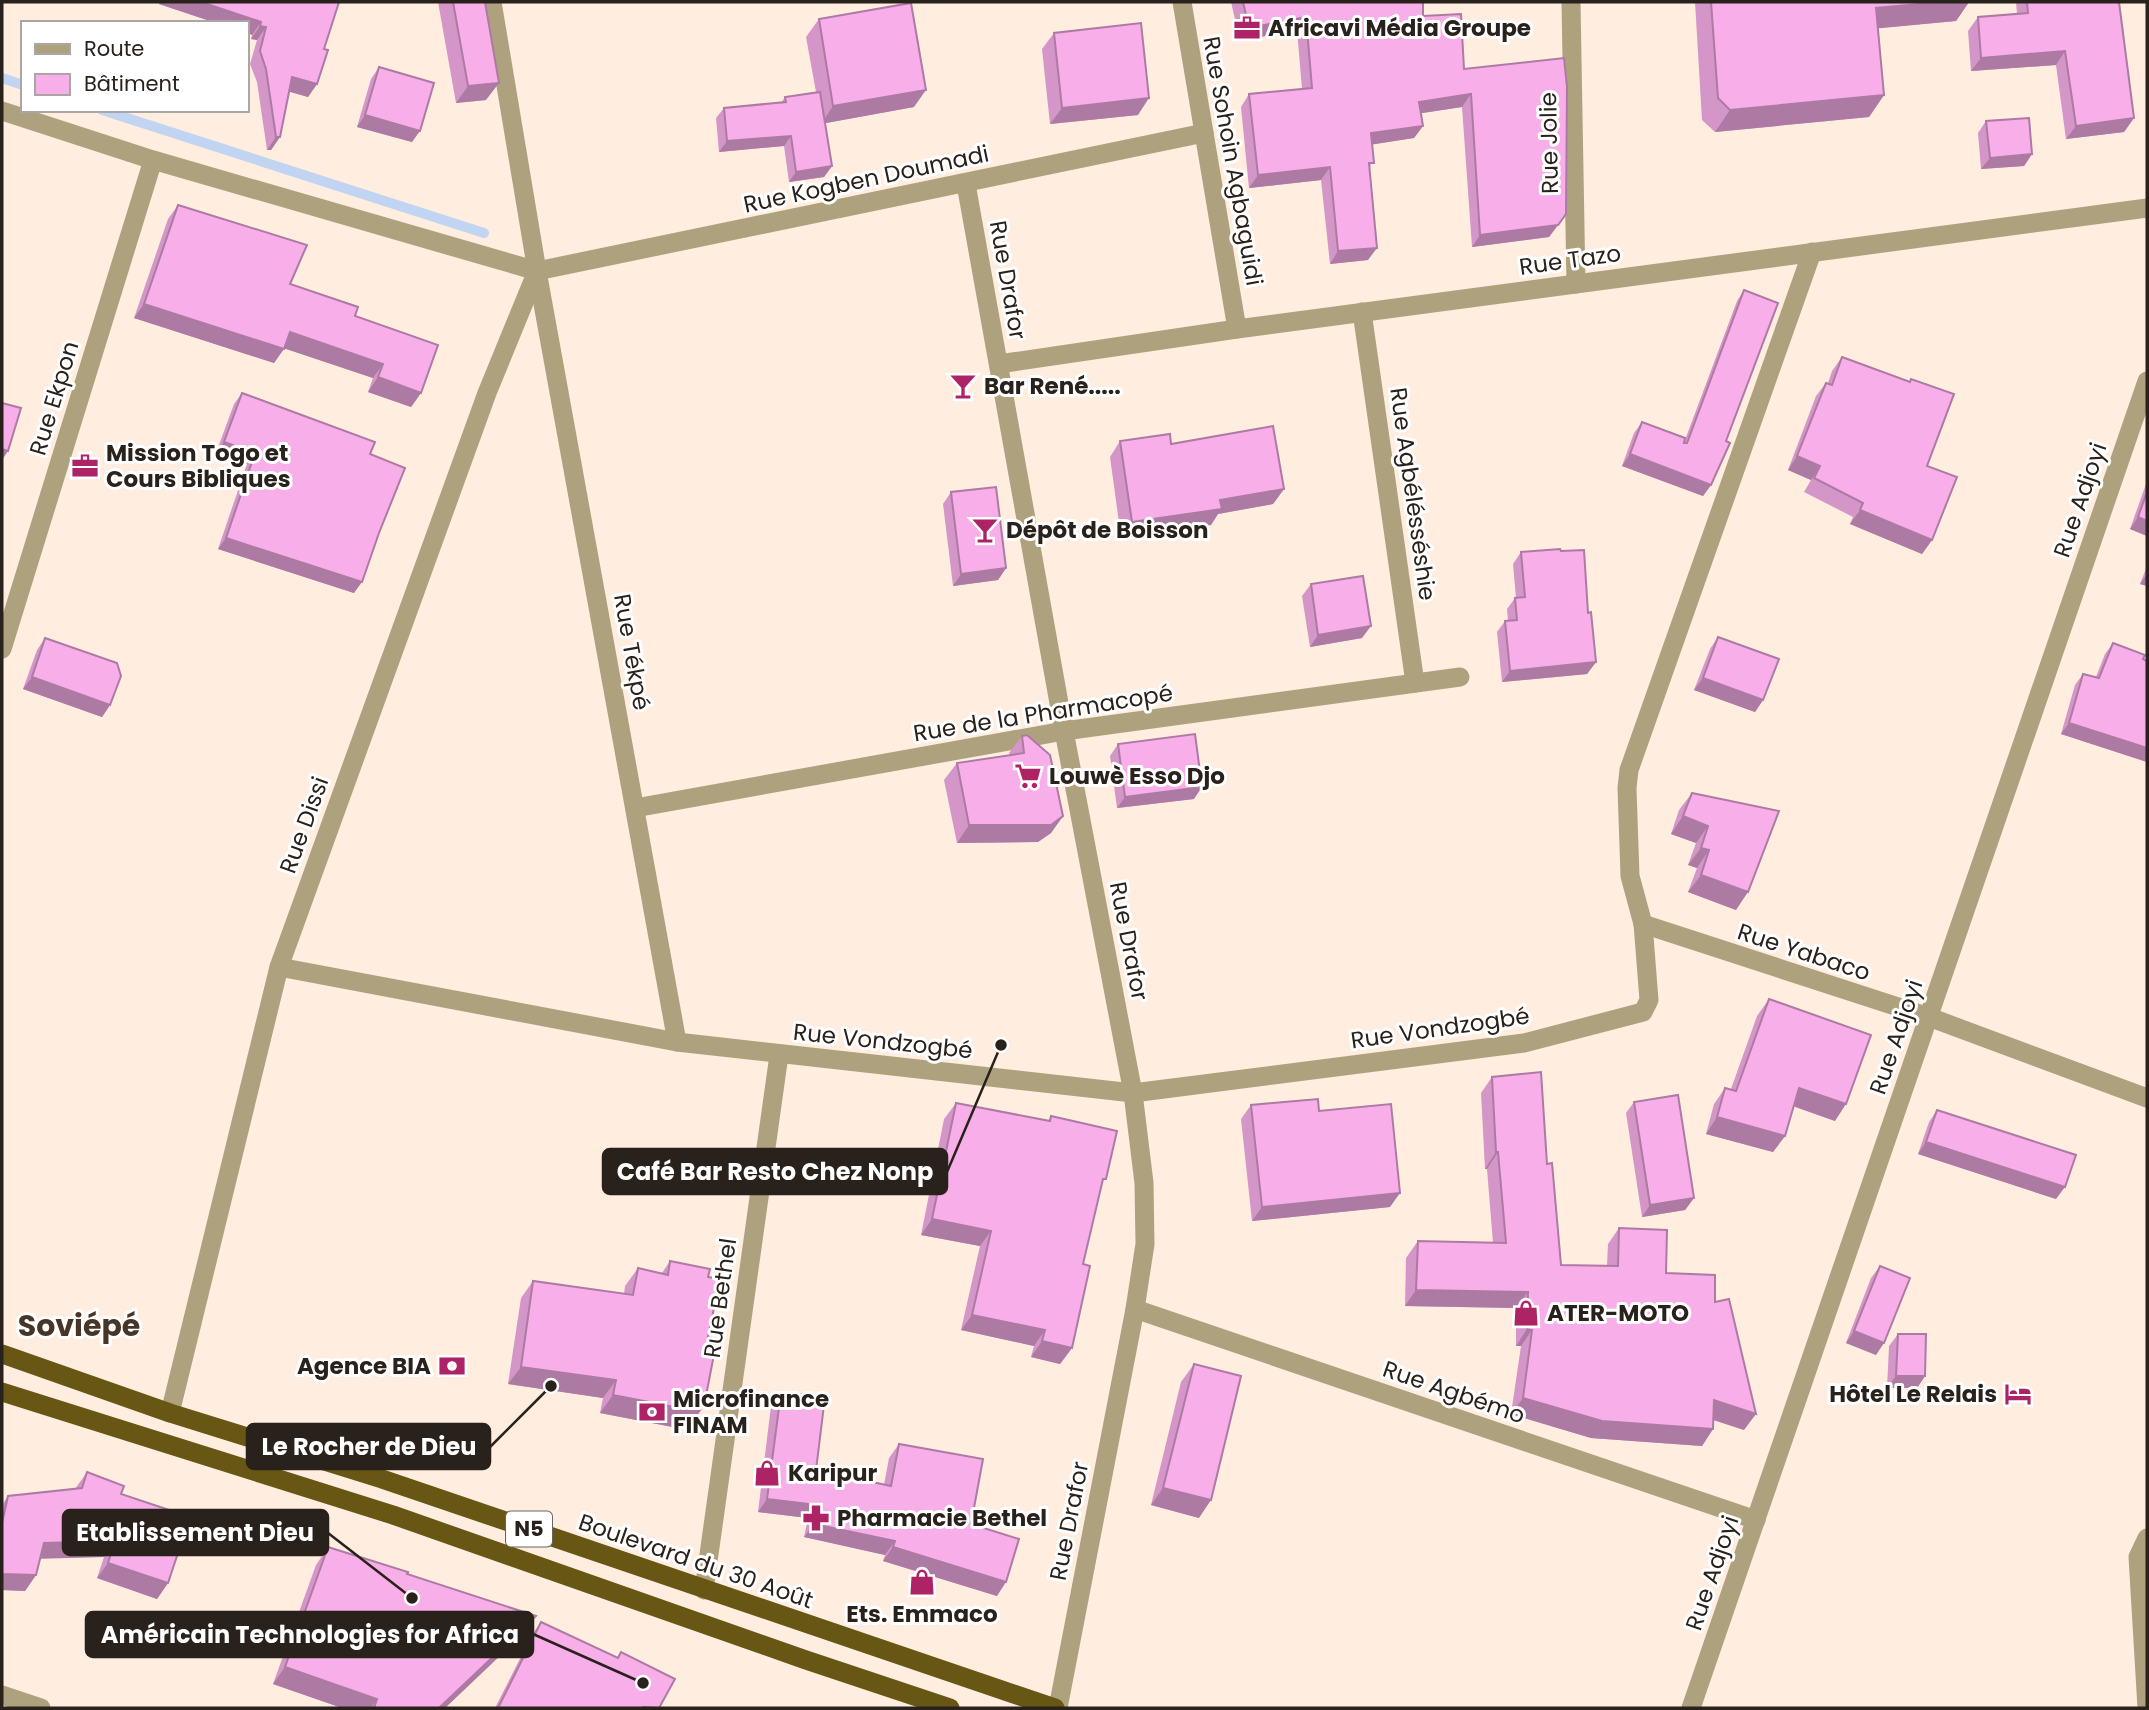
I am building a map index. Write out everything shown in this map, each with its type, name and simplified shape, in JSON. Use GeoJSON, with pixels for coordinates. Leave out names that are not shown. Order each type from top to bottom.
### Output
{"type":"FeatureCollection","features":[{"type":"Feature","properties":{"kind":"highway","name":"Boulevard du 30 Août"},"geometry":{"type":"LineString","coordinates":[[2,1353],[170,1413],[382,1479],[1057,1708]]}},
{"type":"Feature","properties":{"kind":"highway","name":"N5"},"geometry":{"type":"LineString","coordinates":[[2,1392],[393,1515],[950,1708]]}},
{"type":"Feature","properties":{"kind":"street","name":"Rue Tékpé"},"geometry":{"type":"LineString","coordinates":[[492,2],[537,271],[677,1042]]}},
{"type":"Feature","properties":{"kind":"street","name":"Rue Sohoin Agbaguidi"},"geometry":{"type":"LineString","coordinates":[[1182,2],[1237,329]]}},
{"type":"Feature","properties":{"kind":"street","name":"Rue Jolie"},"geometry":{"type":"LineString","coordinates":[[1571,2],[1576,284]]}},
{"type":"Feature","properties":{"kind":"street"},"geometry":{"type":"LineString","coordinates":[[2,111],[153,160],[537,271]]}},
{"type":"Feature","properties":{"kind":"street","name":"Rue Kogben Doumadi"},"geometry":{"type":"LineString","coordinates":[[537,271],[1204,133]]}},
{"type":"Feature","properties":{"kind":"street","name":"Rue Ekpon"},"geometry":{"type":"LineString","coordinates":[[2,649],[153,160]]}},
{"type":"Feature","properties":{"kind":"street","name":"Rue Drafor"},"geometry":{"type":"LineString","coordinates":[[966,184],[1064,731],[1133,1093],[1144,1183],[1145,1244],[1135,1309],[1057,1708]]}},
{"type":"Feature","properties":{"kind":"street","name":"Rue Tazo"},"geometry":{"type":"LineString","coordinates":[[999,365],[1237,329],[2147,208]]}},
{"type":"Feature","properties":{"kind":"street","name":"Rue Vondzogbé"},"geometry":{"type":"LineString","coordinates":[[279,967],[677,1042],[1133,1093],[1524,1043],[1643,1012],[1649,1000],[1643,924],[1630,876],[1627,788],[1629,770],[1812,253]]}},
{"type":"Feature","properties":{"kind":"street","name":"Rue Dissi"},"geometry":{"type":"LineString","coordinates":[[170,1413],[279,967],[487,393],[537,271]]}},
{"type":"Feature","properties":{"kind":"street","name":"Rue Agbélésséshie"},"geometry":{"type":"LineString","coordinates":[[1362,312],[1415,683]]}},
{"type":"Feature","properties":{"kind":"street","name":"Rue Adjoyi"},"geometry":{"type":"LineString","coordinates":[[1691,1708],[2147,381]]}},
{"type":"Feature","properties":{"kind":"street","name":"Rue de la Pharmacopé"},"geometry":{"type":"LineString","coordinates":[[635,808],[1064,731],[1460,677]]}},
{"type":"Feature","properties":{"kind":"street","name":"Rue Yabaco"},"geometry":{"type":"LineString","coordinates":[[1643,924],[1929,1017],[2147,1098]]}},
{"type":"Feature","properties":{"kind":"street","name":"Rue Bethel"},"geometry":{"type":"LineString","coordinates":[[704,1590],[779,1055]]}},
{"type":"Feature","properties":{"kind":"street","name":"Rue Agbémo"},"geometry":{"type":"LineString","coordinates":[[1135,1309],[1756,1520]]}},
{"type":"Feature","properties":{"kind":"street"},"geometry":{"type":"LineString","coordinates":[[2147,1538],[2138,1557],[2147,1708]]}},
{"type":"Feature","properties":{"kind":"street"},"geometry":{"type":"LineString","coordinates":[[2,1695],[41,1708]]}},
{"type":"Feature","properties":{"kind":"building"},"geometry":{"type":"Polygon","coordinates":[[[201,2],[339,2],[324,49],[328,50],[317,84],[292,77],[280,137],[276,137],[266,69],[260,51],[266,27],[260,26],[261,22],[201,2]]]}},
{"type":"Feature","properties":{"kind":"building"},"geometry":{"type":"Polygon","coordinates":[[[453,2],[485,2],[499,83],[468,86],[453,2]]]}},
{"type":"Feature","properties":{"kind":"building"},"geometry":{"type":"Polygon","coordinates":[[[1243,2],[1423,2],[1423,16],[1461,14],[1464,69],[1564,58],[1567,87],[1566,214],[1558,225],[1480,235],[1471,94],[1419,102],[1423,126],[1371,133],[1374,163],[1369,163],[1377,248],[1338,251],[1330,167],[1258,175],[1249,94],[1312,88],[1306,17],[1249,28],[1243,2]]]}},
{"type":"Feature","properties":{"kind":"building"},"geometry":{"type":"Polygon","coordinates":[[[1711,2],[1943,2],[1876,8],[1884,95],[1730,110],[1718,98],[1711,2]]]}},
{"type":"Feature","properties":{"kind":"building"},"geometry":{"type":"Polygon","coordinates":[[[2027,2],[2119,2],[2134,118],[2076,126],[2065,51],[1981,58],[1978,17],[2028,13],[2027,2]]]}},
{"type":"Feature","properties":{"kind":"building"},"geometry":{"type":"Polygon","coordinates":[[[911,3],[926,90],[833,106],[819,19],[911,3]]]}},
{"type":"Feature","properties":{"kind":"building"},"geometry":{"type":"Polygon","coordinates":[[[1141,23],[1149,98],[1062,108],[1054,33],[1141,23]]]}},
{"type":"Feature","properties":{"kind":"building"},"geometry":{"type":"Polygon","coordinates":[[[379,67],[434,83],[420,131],[365,115],[379,67]]]}},
{"type":"Feature","properties":{"kind":"building"},"geometry":{"type":"Polygon","coordinates":[[[820,92],[832,166],[796,172],[791,136],[727,141],[724,108],[786,102],[785,97],[820,92]]]}},
{"type":"Feature","properties":{"kind":"building"},"geometry":{"type":"Polygon","coordinates":[[[2029,118],[2032,154],[1990,158],[1986,121],[2029,118]]]}},
{"type":"Feature","properties":{"kind":"building"},"geometry":{"type":"Polygon","coordinates":[[[178,205],[307,245],[290,284],[358,307],[355,316],[438,345],[421,393],[378,377],[383,364],[290,332],[284,349],[144,304],[178,205]]]}},
{"type":"Feature","properties":{"kind":"building"},"geometry":{"type":"Polygon","coordinates":[[[1744,290],[1778,303],[1726,441],[1730,443],[1711,485],[1630,454],[1642,422],[1685,438],[1684,443],[1687,443],[1744,290]]]}},
{"type":"Feature","properties":{"kind":"building"},"geometry":{"type":"Polygon","coordinates":[[[1842,357],[1910,382],[1911,379],[1954,394],[1927,466],[1957,477],[1932,540],[1860,510],[1863,503],[1814,478],[1820,466],[1797,456],[1826,383],[1832,385],[1842,357]]]}},
{"type":"Feature","properties":{"kind":"building"},"geometry":{"type":"Polygon","coordinates":[[[242,393],[375,442],[370,454],[405,468],[362,582],[226,538],[255,453],[224,442],[242,393]]]}},
{"type":"Feature","properties":{"kind":"building"},"geometry":{"type":"Polygon","coordinates":[[[2,403],[21,408],[8,451],[2,449],[2,403]]]}},
{"type":"Feature","properties":{"kind":"building"},"geometry":{"type":"Polygon","coordinates":[[[1273,426],[1284,489],[1220,500],[1222,509],[1132,522],[1120,441],[1170,434],[1171,444],[1273,426]]]}},
{"type":"Feature","properties":{"kind":"building"},"geometry":{"type":"Polygon","coordinates":[[[996,487],[1006,568],[961,574],[951,492],[996,487]]]}},
{"type":"Feature","properties":{"kind":"building"},"geometry":{"type":"Polygon","coordinates":[[[2147,492],[2147,521],[2138,517],[2147,492]]]}},
{"type":"Feature","properties":{"kind":"building"},"geometry":{"type":"Polygon","coordinates":[[[1584,550],[1588,613],[1591,612],[1596,662],[1510,671],[1505,621],[1517,620],[1515,598],[1525,597],[1521,552],[1584,550]]]}},
{"type":"Feature","properties":{"kind":"building"},"geometry":{"type":"Polygon","coordinates":[[[1363,576],[1371,626],[1318,635],[1311,584],[1363,576]]]}},
{"type":"Feature","properties":{"kind":"building"},"geometry":{"type":"Polygon","coordinates":[[[1718,637],[1779,659],[1763,700],[1703,678],[1718,637]]]}},
{"type":"Feature","properties":{"kind":"building"},"geometry":{"type":"Polygon","coordinates":[[[45,638],[117,663],[121,676],[110,705],[32,677],[45,638]]]}},
{"type":"Feature","properties":{"kind":"building"},"geometry":{"type":"Polygon","coordinates":[[[2113,643],[2145,655],[2143,659],[2147,661],[2147,748],[2069,723],[2083,674],[2099,678],[2113,643]]]}},
{"type":"Feature","properties":{"kind":"building"},"geometry":{"type":"Polygon","coordinates":[[[1195,734],[1202,787],[1125,797],[1118,744],[1195,734]]]}},
{"type":"Feature","properties":{"kind":"building"},"geometry":{"type":"Polygon","coordinates":[[[1027,735],[1050,755],[1063,816],[1051,825],[969,825],[957,763],[1024,753],[1022,736],[1027,735]]]}},
{"type":"Feature","properties":{"kind":"building"},"geometry":{"type":"Polygon","coordinates":[[[1692,793],[1779,811],[1748,892],[1701,875],[1709,850],[1701,848],[1708,826],[1683,816],[1692,793]]]}},
{"type":"Feature","properties":{"kind":"building"},"geometry":{"type":"Polygon","coordinates":[[[1769,999],[1871,1035],[1846,1104],[1799,1088],[1785,1136],[1717,1117],[1725,1088],[1736,1091],[1769,999]]]}},
{"type":"Feature","properties":{"kind":"building"},"geometry":{"type":"Polygon","coordinates":[[[1541,1072],[1547,1164],[1552,1163],[1561,1265],[1618,1266],[1619,1228],[1667,1230],[1666,1273],[1715,1275],[1715,1302],[1729,1299],[1756,1414],[1714,1400],[1713,1429],[1602,1421],[1523,1398],[1532,1330],[1527,1329],[1528,1292],[1416,1290],[1418,1241],[1506,1243],[1496,1152],[1492,1077],[1541,1072]]]}},
{"type":"Feature","properties":{"kind":"building"},"geometry":{"type":"Polygon","coordinates":[[[1678,1095],[1694,1198],[1650,1205],[1634,1102],[1678,1095]]]}},
{"type":"Feature","properties":{"kind":"building"},"geometry":{"type":"Polygon","coordinates":[[[1318,1099],[1319,1111],[1391,1104],[1400,1193],[1262,1207],[1251,1105],[1318,1099]]]}},
{"type":"Feature","properties":{"kind":"building"},"geometry":{"type":"Polygon","coordinates":[[[956,1103],[1050,1121],[1051,1116],[1117,1131],[1083,1264],[1090,1266],[1072,1348],[1042,1341],[1045,1330],[972,1315],[991,1231],[932,1219],[956,1103]]]}},
{"type":"Feature","properties":{"kind":"building"},"geometry":{"type":"Polygon","coordinates":[[[1937,1110],[2076,1155],[2065,1187],[1926,1142],[1937,1110]]]}},
{"type":"Feature","properties":{"kind":"building"},"geometry":{"type":"Polygon","coordinates":[[[670,1261],[710,1269],[708,1277],[720,1279],[708,1337],[717,1339],[704,1406],[696,1404],[695,1411],[613,1395],[616,1380],[521,1367],[533,1281],[633,1295],[638,1268],[668,1275],[670,1261]]]}},
{"type":"Feature","properties":{"kind":"building"},"geometry":{"type":"Polygon","coordinates":[[[1880,1266],[1910,1278],[1884,1343],[1854,1331],[1880,1266]]]}},
{"type":"Feature","properties":{"kind":"building"},"geometry":{"type":"Polygon","coordinates":[[[1898,1334],[1926,1334],[1925,1376],[1896,1376],[1898,1334]]]}},
{"type":"Feature","properties":{"kind":"building"},"geometry":{"type":"Polygon","coordinates":[[[1194,1364],[1241,1376],[1211,1500],[1163,1488],[1194,1364]]]}},
{"type":"Feature","properties":{"kind":"building"},"geometry":{"type":"Polygon","coordinates":[[[781,1392],[825,1397],[816,1470],[891,1486],[899,1444],[983,1459],[971,1524],[1019,1539],[1006,1582],[893,1547],[895,1541],[814,1524],[818,1505],[767,1499],[781,1392]]]}},
{"type":"Feature","properties":{"kind":"building"},"geometry":{"type":"Polygon","coordinates":[[[87,1472],[124,1486],[121,1494],[190,1517],[168,1583],[108,1563],[115,1541],[44,1543],[36,1575],[2,1574],[2,1523],[8,1496],[82,1488],[87,1472]]]}},
{"type":"Feature","properties":{"kind":"building"},"geometry":{"type":"Polygon","coordinates":[[[328,1547],[536,1616],[439,1708],[374,1708],[377,1699],[285,1667],[328,1547]]]}},
{"type":"Feature","properties":{"kind":"building"},"geometry":{"type":"Polygon","coordinates":[[[541,1622],[618,1658],[621,1652],[675,1679],[659,1708],[498,1708],[541,1622]]]}},
{"type":"Feature","properties":{"kind":"waterway"},"geometry":{"type":"LineString","coordinates":[[2,78],[21,84]]}},
{"type":"Feature","properties":{"kind":"waterway"},"geometry":{"type":"LineString","coordinates":[[108,112],[484,233]]}},
{"type":"Feature","properties":{"kind":"place","name":"Africavi Média Groupe"},"geometry":{"type":"Point","coordinates":[1247,28]}},
{"type":"Feature","properties":{"kind":"place","name":"Bar René....."},"geometry":{"type":"Point","coordinates":[963,386]}},
{"type":"Feature","properties":{"kind":"place","name":"Mission Togo et Cours Bibliques"},"geometry":{"type":"Point","coordinates":[85,466]}},
{"type":"Feature","properties":{"kind":"place","name":"Dépôt de Boisson"},"geometry":{"type":"Point","coordinates":[985,530]}},
{"type":"Feature","properties":{"kind":"place","name":"Louwè Esso Djo"},"geometry":{"type":"Point","coordinates":[1028,776]}},
{"type":"Feature","properties":{"kind":"place","name":"Café Bar Resto Chez Nonp"},"geometry":{"type":"Point","coordinates":[1001,1045]}},
{"type":"Feature","properties":{"kind":"place","name":"ATER-MOTO"},"geometry":{"type":"Point","coordinates":[1526,1313]}},
{"type":"Feature","properties":{"kind":"place","name":"Agence BIA"},"geometry":{"type":"Point","coordinates":[452,1366]}},
{"type":"Feature","properties":{"kind":"place","name":"Le Rocher de Dieu"},"geometry":{"type":"Point","coordinates":[551,1386]}},
{"type":"Feature","properties":{"kind":"place","name":"Hôtel Le Relais"},"geometry":{"type":"Point","coordinates":[2018,1394]}},
{"type":"Feature","properties":{"kind":"place","name":"Microfinance FINAM"},"geometry":{"type":"Point","coordinates":[652,1412]}},
{"type":"Feature","properties":{"kind":"place","name":"Karipur"},"geometry":{"type":"Point","coordinates":[767,1473]}},
{"type":"Feature","properties":{"kind":"place","name":"Pharmacie Bethel"},"geometry":{"type":"Point","coordinates":[816,1518]}},
{"type":"Feature","properties":{"kind":"place","name":"Ets. Emmaco"},"geometry":{"type":"Point","coordinates":[922,1582]}},
{"type":"Feature","properties":{"kind":"place","name":"Etablissement Dieu"},"geometry":{"type":"Point","coordinates":[412,1598]}},
{"type":"Feature","properties":{"kind":"place","name":"Américain Technologies for Africa"},"geometry":{"type":"Point","coordinates":[643,1683]}},
{"type":"Feature","properties":{"kind":"district","name":"Soviépé"},"geometry":{"type":"Point","coordinates":[79,1326]}}]}
